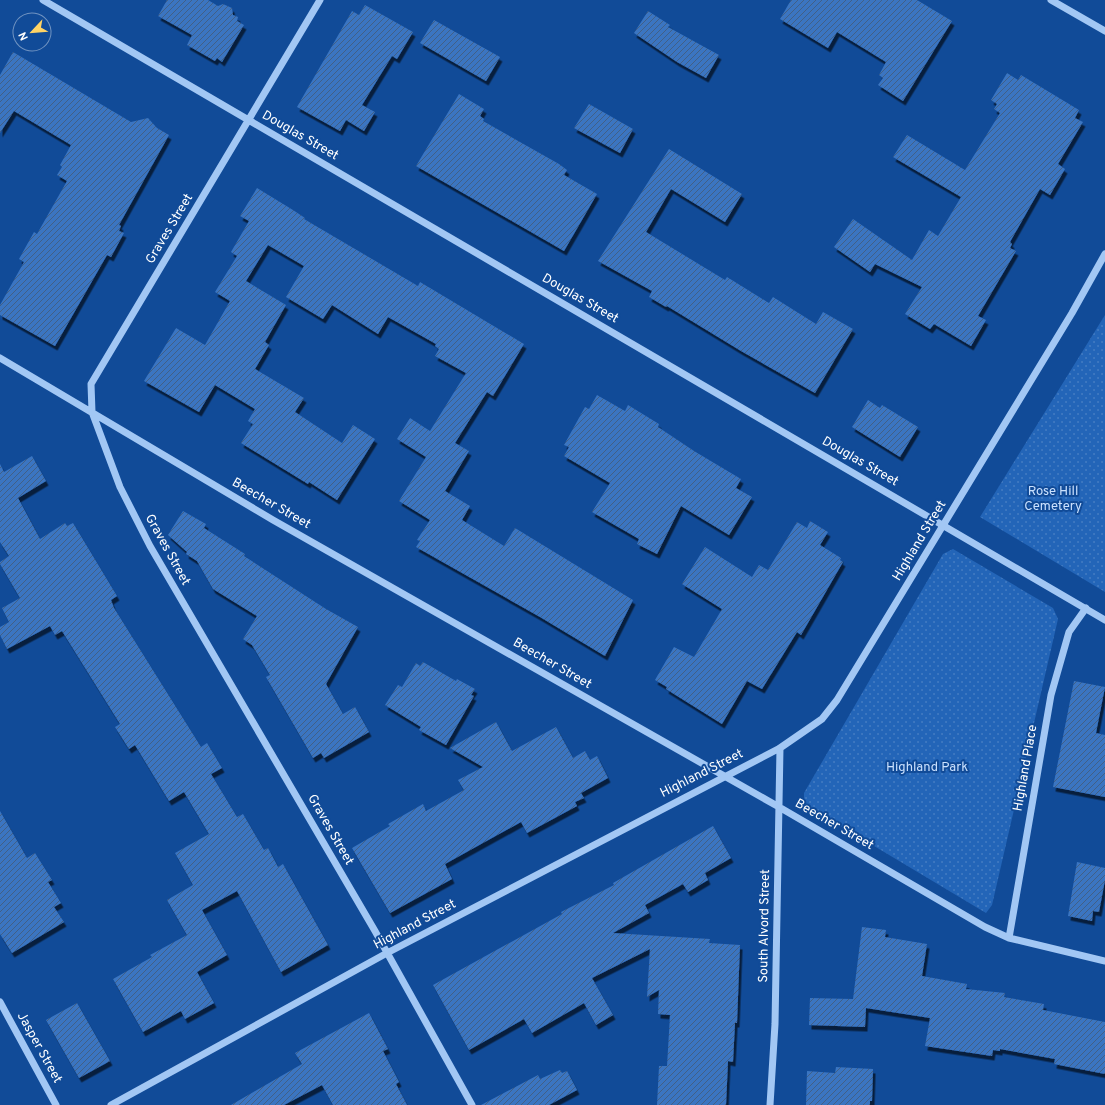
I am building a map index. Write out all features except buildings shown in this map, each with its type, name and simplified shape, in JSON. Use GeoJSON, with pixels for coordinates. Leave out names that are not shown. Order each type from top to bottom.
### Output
{"type":"FeatureCollection","features":[{"type":"Feature","properties":{"kind":"street","name":"Douglas Street"},"geometry":{"type":"LineString","coordinates":[[43,0],[1105,620]]}},
{"type":"Feature","properties":{"kind":"street","name":"Graves Street"},"geometry":{"type":"LineString","coordinates":[[320,0],[91,384],[92,412],[120,487],[150,546],[387,953],[472,1105]]}},
{"type":"Feature","properties":{"kind":"street"},"geometry":{"type":"LineString","coordinates":[[1051,0],[1105,31]]}},
{"type":"Feature","properties":{"kind":"street","name":"Highland Street"},"geometry":{"type":"LineString","coordinates":[[111,1105],[387,953],[780,748],[822,719],[837,700],[1105,254]]}},
{"type":"Feature","properties":{"kind":"street","name":"Beecher Street"},"geometry":{"type":"LineString","coordinates":[[0,358],[273,520],[725,776],[985,927],[1009,938],[1105,961]]}},
{"type":"Feature","properties":{"kind":"street","name":"Highland Place"},"geometry":{"type":"LineString","coordinates":[[1009,938],[1051,695],[1069,632],[1086,608]]}},
{"type":"Feature","properties":{"kind":"street","name":"South Alvord Street"},"geometry":{"type":"LineString","coordinates":[[770,1105],[775,1024],[780,748]]}},
{"type":"Feature","properties":{"kind":"street","name":"Jasper Street"},"geometry":{"type":"LineString","coordinates":[[0,1002],[56,1105]]}},
{"type":"Feature","properties":{"kind":"green space","name":"Rose Hill Cemetery"},"geometry":{"type":"Polygon","coordinates":[[[1105,315],[1105,592],[980,517],[1105,315]]]}},
{"type":"Feature","properties":{"kind":"green space","name":"Highland Park"},"geometry":{"type":"Polygon","coordinates":[[[953,549],[1053,608],[1058,619],[992,905],[986,913],[804,804],[804,793],[943,554],[953,549]]]}}]}
